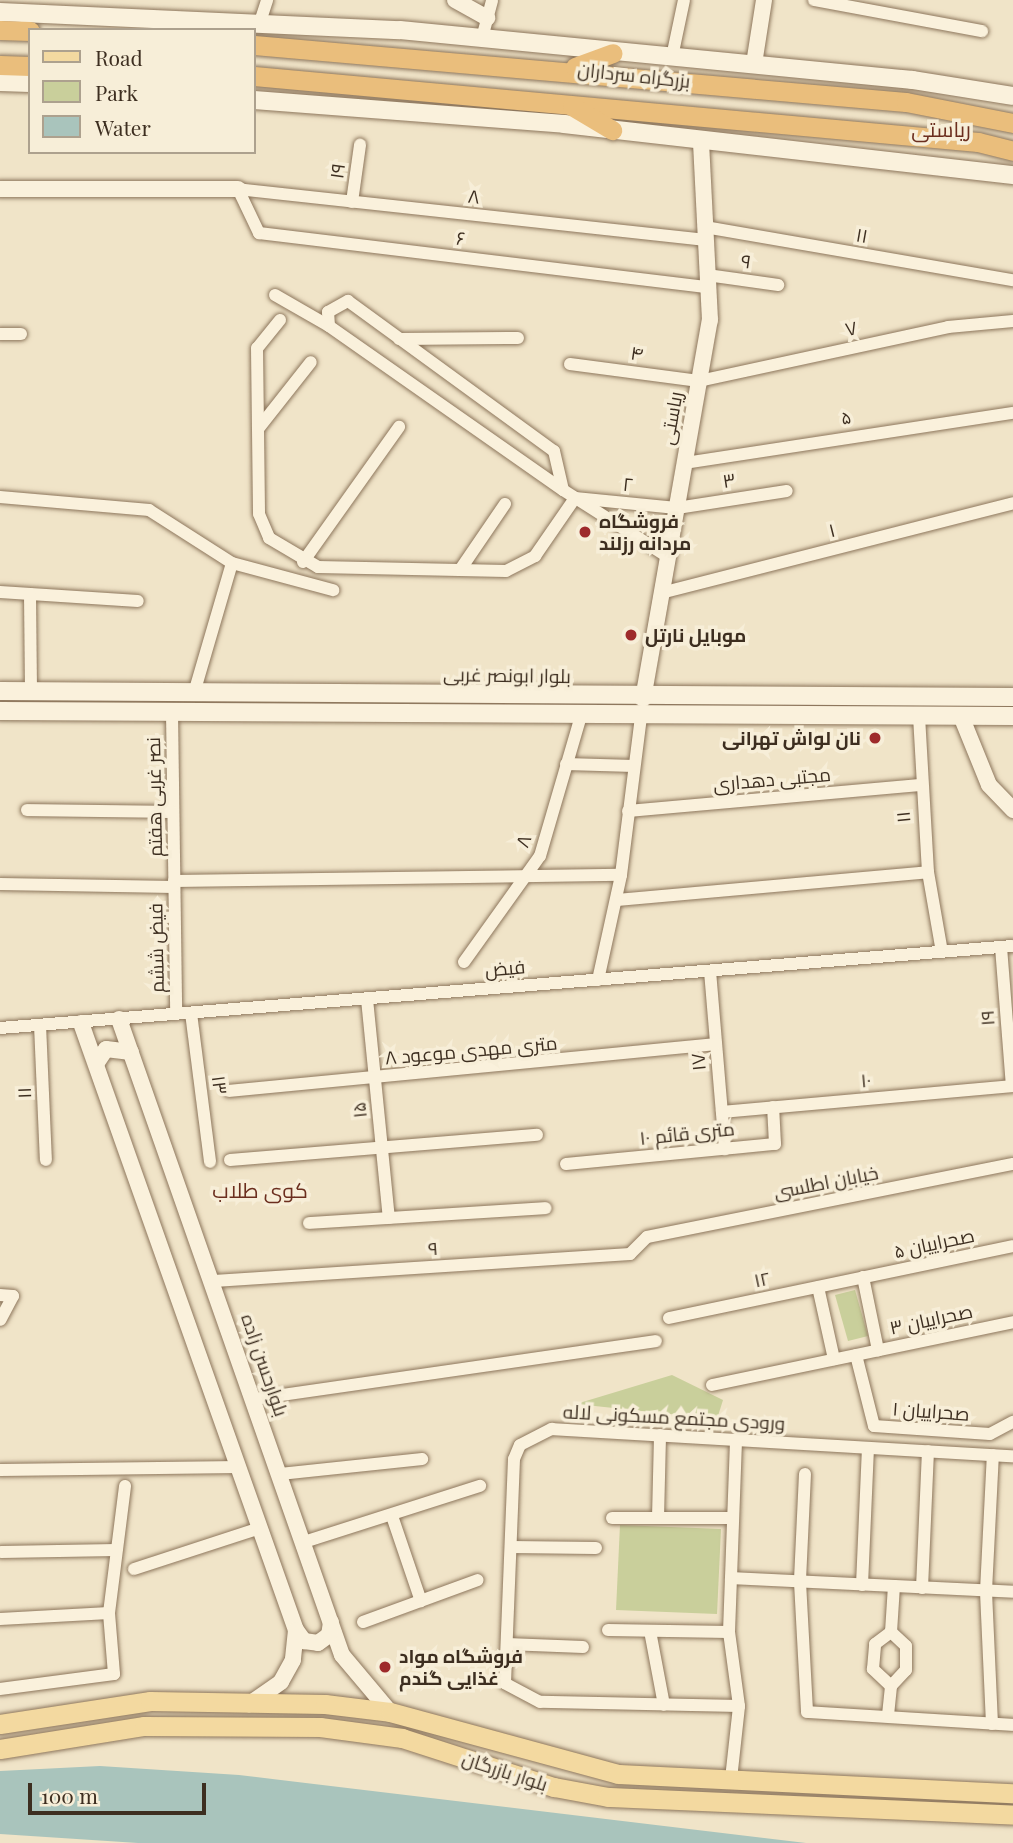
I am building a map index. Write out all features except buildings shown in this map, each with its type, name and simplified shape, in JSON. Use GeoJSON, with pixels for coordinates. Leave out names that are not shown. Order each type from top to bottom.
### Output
{"type":"FeatureCollection","features":[{"type":"Feature","properties":{"kind":"highway"},"geometry":{"type":"LineString","coordinates":[[0,30],[28,31]]}},
{"type":"Feature","properties":{"kind":"highway","name":"بزرگراه سرداران"},"geometry":{"type":"LineString","coordinates":[[256,45],[568,69],[906,102],[1013,123]]}},
{"type":"Feature","properties":{"kind":"highway"},"geometry":{"type":"LineString","coordinates":[[328,79],[334,50]]}},
{"type":"Feature","properties":{"kind":"highway"},"geometry":{"type":"LineString","coordinates":[[568,69],[613,53]]}},
{"type":"Feature","properties":{"kind":"highway"},"geometry":{"type":"LineString","coordinates":[[0,65],[28,74]]}},
{"type":"Feature","properties":{"kind":"highway","name":"بزرگراه سرداران"},"geometry":{"type":"LineString","coordinates":[[256,75],[328,79],[978,142],[1013,152]]}},
{"type":"Feature","properties":{"kind":"highway"},"geometry":{"type":"LineString","coordinates":[[565,102],[612,130]]}},
{"type":"Feature","properties":{"kind":"main road"},"geometry":{"type":"LineString","coordinates":[[0,12],[260,22],[482,38],[613,53],[754,64],[1013,96]]}},
{"type":"Feature","properties":{"kind":"main road"},"geometry":{"type":"LineString","coordinates":[[0,82],[28,74]]}},
{"type":"Feature","properties":{"kind":"main road"},"geometry":{"type":"LineString","coordinates":[[256,100],[326,101],[1013,175]]}},
{"type":"Feature","properties":{"kind":"main road","name":"بلوار ابونصر غربی"},"geometry":{"type":"LineString","coordinates":[[0,691],[351,693],[642,708],[1013,716]]}},
{"type":"Feature","properties":{"kind":"main road"},"geometry":{"type":"LineString","coordinates":[[351,693],[351,714]]}},
{"type":"Feature","properties":{"kind":"main road","name":"بلوار ابونصر غربی"},"geometry":{"type":"LineString","coordinates":[[0,711],[581,716],[642,708],[1013,697]]}},
{"type":"Feature","properties":{"kind":"main road","name":"بلوار بازرگان"},"geometry":{"type":"LineString","coordinates":[[0,1724],[150,1701],[390,1712],[605,1771],[1013,1793]]}},
{"type":"Feature","properties":{"kind":"main road","name":"بلوار بازرگان"},"geometry":{"type":"LineString","coordinates":[[0,1749],[144,1726],[320,1727],[402,1738],[554,1787],[608,1797],[1013,1815]]}},
{"type":"Feature","properties":{"kind":"main road"},"geometry":{"type":"LineString","coordinates":[[930,1810],[937,1787]]}},
{"type":"Feature","properties":{"kind":"street"},"geometry":{"type":"LineString","coordinates":[[260,22],[267,0]]}},
{"type":"Feature","properties":{"kind":"street"},"geometry":{"type":"LineString","coordinates":[[455,0],[487,18]]}},
{"type":"Feature","properties":{"kind":"street"},"geometry":{"type":"LineString","coordinates":[[482,38],[492,0]]}},
{"type":"Feature","properties":{"kind":"street"},"geometry":{"type":"LineString","coordinates":[[672,57],[684,0]]}},
{"type":"Feature","properties":{"kind":"street"},"geometry":{"type":"LineString","coordinates":[[754,64],[764,0]]}},
{"type":"Feature","properties":{"kind":"street"},"geometry":{"type":"LineString","coordinates":[[814,0],[982,31]]}},
{"type":"Feature","properties":{"kind":"street","name":"ریاستی"},"geometry":{"type":"LineString","coordinates":[[642,708],[699,381],[708,281],[701,141]]}},
{"type":"Feature","properties":{"kind":"street","name":"۱۹"},"geometry":{"type":"LineString","coordinates":[[352,202],[360,145]]}},
{"type":"Feature","properties":{"kind":"street"},"geometry":{"type":"LineString","coordinates":[[0,189],[238,189]]}},
{"type":"Feature","properties":{"kind":"street","name":"۸"},"geometry":{"type":"LineString","coordinates":[[238,189],[705,234]]}},
{"type":"Feature","properties":{"kind":"street","name":"۶"},"geometry":{"type":"LineString","coordinates":[[238,189],[259,233],[708,281]]}},
{"type":"Feature","properties":{"kind":"street","name":"۱۱"},"geometry":{"type":"LineString","coordinates":[[705,234],[1013,280]]}},
{"type":"Feature","properties":{"kind":"street","name":"۹"},"geometry":{"type":"LineString","coordinates":[[708,281],[778,285]]}},
{"type":"Feature","properties":{"kind":"street"},"geometry":{"type":"LineString","coordinates":[[275,295],[329,326],[575,498],[668,557]]}},
{"type":"Feature","properties":{"kind":"street"},"geometry":{"type":"LineString","coordinates":[[329,326],[328,312],[348,301],[554,451],[564,490]]}},
{"type":"Feature","properties":{"kind":"street"},"geometry":{"type":"LineString","coordinates":[[280,320],[257,348],[260,514],[269,538],[303,562],[460,570],[523,566],[575,498]]}},
{"type":"Feature","properties":{"kind":"street","name":"۷"},"geometry":{"type":"LineString","coordinates":[[699,381],[948,327],[1013,321]]}},
{"type":"Feature","properties":{"kind":"street"},"geometry":{"type":"LineString","coordinates":[[0,334],[21,334]]}},
{"type":"Feature","properties":{"kind":"street"},"geometry":{"type":"LineString","coordinates":[[399,339],[518,338]]}},
{"type":"Feature","properties":{"kind":"street"},"geometry":{"type":"LineString","coordinates":[[258,429],[311,362]]}},
{"type":"Feature","properties":{"kind":"street","name":"۴"},"geometry":{"type":"LineString","coordinates":[[570,364],[699,381]]}},
{"type":"Feature","properties":{"kind":"street","name":"۵"},"geometry":{"type":"LineString","coordinates":[[685,463],[1013,413]]}},
{"type":"Feature","properties":{"kind":"street"},"geometry":{"type":"LineString","coordinates":[[303,562],[399,426]]}},
{"type":"Feature","properties":{"kind":"street","name":"۳"},"geometry":{"type":"LineString","coordinates":[[677,508],[787,491]]}},
{"type":"Feature","properties":{"kind":"street"},"geometry":{"type":"LineString","coordinates":[[0,497],[149,510],[232,563],[333,590]]}},
{"type":"Feature","properties":{"kind":"street","name":"۲"},"geometry":{"type":"LineString","coordinates":[[575,498],[677,508]]}},
{"type":"Feature","properties":{"kind":"street","name":"۱"},"geometry":{"type":"LineString","coordinates":[[661,593],[1013,503]]}},
{"type":"Feature","properties":{"kind":"street"},"geometry":{"type":"LineString","coordinates":[[460,570],[505,504]]}},
{"type":"Feature","properties":{"kind":"street"},"geometry":{"type":"LineString","coordinates":[[194,692],[232,563]]}},
{"type":"Feature","properties":{"kind":"street"},"geometry":{"type":"LineString","coordinates":[[0,592],[138,601]]}},
{"type":"Feature","properties":{"kind":"street"},"geometry":{"type":"LineString","coordinates":[[30,594],[31,692]]}},
{"type":"Feature","properties":{"kind":"street"},"geometry":{"type":"LineString","coordinates":[[598,980],[617,900],[642,708]]}},
{"type":"Feature","properties":{"kind":"street","name":"نصر غربی هفتم"},"geometry":{"type":"LineString","coordinates":[[172,712],[174,884]]}},
{"type":"Feature","properties":{"kind":"street","name":"۸"},"geometry":{"type":"LineString","coordinates":[[464,962],[540,856],[581,716]]}},
{"type":"Feature","properties":{"kind":"street","name":"۱۱"},"geometry":{"type":"LineString","coordinates":[[919,716],[920,785],[928,872]]}},
{"type":"Feature","properties":{"kind":"street"},"geometry":{"type":"LineString","coordinates":[[961,716],[989,785],[1013,810]]}},
{"type":"Feature","properties":{"kind":"street"},"geometry":{"type":"LineString","coordinates":[[566,764],[634,766]]}},
{"type":"Feature","properties":{"kind":"street","name":"مجتبی دهداری"},"geometry":{"type":"LineString","coordinates":[[628,811],[920,785]]}},
{"type":"Feature","properties":{"kind":"street"},"geometry":{"type":"LineString","coordinates":[[27,810],[173,812]]}},
{"type":"Feature","properties":{"kind":"street"},"geometry":{"type":"LineString","coordinates":[[617,900],[928,872],[942,952]]}},
{"type":"Feature","properties":{"kind":"street"},"geometry":{"type":"LineString","coordinates":[[0,884],[174,884],[528,873],[621,875]]}},
{"type":"Feature","properties":{"kind":"street","name":"فیض ششم"},"geometry":{"type":"LineString","coordinates":[[174,884],[176,1014]]}},
{"type":"Feature","properties":{"kind":"street","name":"۱۹"},"geometry":{"type":"LineString","coordinates":[[1007,947],[1013,1086]]}},
{"type":"Feature","properties":{"kind":"street","name":"فیض"},"geometry":{"type":"LineString","coordinates":[[0,1028],[1007,947]]}},
{"type":"Feature","properties":{"kind":"street","name":"۱۷"},"geometry":{"type":"LineString","coordinates":[[710,971],[725,1149]]}},
{"type":"Feature","properties":{"kind":"street","name":"۱۵"},"geometry":{"type":"LineString","coordinates":[[367,999],[389,1218]]}},
{"type":"Feature","properties":{"kind":"street","name":"۱۳"},"geometry":{"type":"LineString","coordinates":[[191,1013],[210,1163]]}},
{"type":"Feature","properties":{"kind":"street","name":"بلوارحسن زاده"},"geometry":{"type":"LineString","coordinates":[[119,1019],[214,1282],[331,1621],[359,1683],[390,1712]]}},
{"type":"Feature","properties":{"kind":"street"},"geometry":{"type":"LineString","coordinates":[[81,1023],[296,1630],[304,1641],[318,1643],[329,1635],[331,1621]]}},
{"type":"Feature","properties":{"kind":"street","name":"۱۱"},"geometry":{"type":"LineString","coordinates":[[40,1025],[46,1160]]}},
{"type":"Feature","properties":{"kind":"street","name":"۸ متری مهدی موعود"},"geometry":{"type":"LineString","coordinates":[[229,1091],[716,1044]]}},
{"type":"Feature","properties":{"kind":"street"},"geometry":{"type":"LineString","coordinates":[[96,1064],[106,1049],[131,1052]]}},
{"type":"Feature","properties":{"kind":"street","name":"۱۰"},"geometry":{"type":"LineString","coordinates":[[722,1112],[1013,1086]]}},
{"type":"Feature","properties":{"kind":"street","name":"۱۰ متری قائم"},"geometry":{"type":"LineString","coordinates":[[566,1164],[775,1144],[772,1107]]}},
{"type":"Feature","properties":{"kind":"street"},"geometry":{"type":"LineString","coordinates":[[230,1160],[537,1135]]}},
{"type":"Feature","properties":{"kind":"street","name":"خيابان اطلسى"},"geometry":{"type":"LineString","coordinates":[[647,1237],[1013,1164]]}},
{"type":"Feature","properties":{"kind":"street"},"geometry":{"type":"LineString","coordinates":[[309,1223],[546,1208]]}},
{"type":"Feature","properties":{"kind":"street","name":"۹"},"geometry":{"type":"LineString","coordinates":[[214,1282],[630,1254],[647,1237]]}},
{"type":"Feature","properties":{"kind":"street","name":"۵ صحراییان"},"geometry":{"type":"LineString","coordinates":[[863,1277],[1013,1246]]}},
{"type":"Feature","properties":{"kind":"street"},"geometry":{"type":"LineString","coordinates":[[863,1277],[878,1350]]}},
{"type":"Feature","properties":{"kind":"street","name":"۱۲"},"geometry":{"type":"LineString","coordinates":[[669,1318],[863,1277]]}},
{"type":"Feature","properties":{"kind":"street"},"geometry":{"type":"LineString","coordinates":[[818,1287],[834,1359]]}},
{"type":"Feature","properties":{"kind":"street"},"geometry":{"type":"LineString","coordinates":[[0,1320],[6,1296]]}},
{"type":"Feature","properties":{"kind":"street","name":"صحراییان ۳"},"geometry":{"type":"LineString","coordinates":[[856,1354],[1013,1322]]}},
{"type":"Feature","properties":{"kind":"street"},"geometry":{"type":"LineString","coordinates":[[254,1399],[656,1341]]}},
{"type":"Feature","properties":{"kind":"street"},"geometry":{"type":"LineString","coordinates":[[712,1384],[856,1354]]}},
{"type":"Feature","properties":{"kind":"street","name":"صحراییان ۱"},"geometry":{"type":"LineString","coordinates":[[856,1354],[874,1426],[990,1434],[1013,1422]]}},
{"type":"Feature","properties":{"kind":"street","name":"ورودی مجتمع مسکونی لاله"},"geometry":{"type":"LineString","coordinates":[[739,1706],[540,1702],[505,1683],[514,1459],[520,1445],[552,1429],[1013,1456]]}},
{"type":"Feature","properties":{"kind":"street"},"geometry":{"type":"LineString","coordinates":[[658,1518],[660,1435]]}},
{"type":"Feature","properties":{"kind":"street"},"geometry":{"type":"LineString","coordinates":[[731,1779],[739,1706],[729,1632],[736,1440]]}},
{"type":"Feature","properties":{"kind":"street"},"geometry":{"type":"LineString","coordinates":[[862,1585],[867,1448]]}},
{"type":"Feature","properties":{"kind":"street"},"geometry":{"type":"LineString","coordinates":[[922,1588],[928,1451]]}},
{"type":"Feature","properties":{"kind":"street"},"geometry":{"type":"LineString","coordinates":[[992,1724],[986,1591],[993,1455]]}},
{"type":"Feature","properties":{"kind":"street"},"geometry":{"type":"LineString","coordinates":[[280,1474],[422,1459]]}},
{"type":"Feature","properties":{"kind":"street"},"geometry":{"type":"LineString","coordinates":[[0,1470],[239,1467]]}},
{"type":"Feature","properties":{"kind":"street"},"geometry":{"type":"LineString","coordinates":[[805,1474],[800,1582],[807,1713],[888,1715],[1013,1725]]}},
{"type":"Feature","properties":{"kind":"street"},"geometry":{"type":"LineString","coordinates":[[0,1689],[114,1674],[109,1613],[125,1486]]}},
{"type":"Feature","properties":{"kind":"street"},"geometry":{"type":"LineString","coordinates":[[304,1542],[480,1486]]}},
{"type":"Feature","properties":{"kind":"street"},"geometry":{"type":"LineString","coordinates":[[392,1516],[421,1601]]}},
{"type":"Feature","properties":{"kind":"street"},"geometry":{"type":"LineString","coordinates":[[612,1518],[733,1518]]}},
{"type":"Feature","properties":{"kind":"street"},"geometry":{"type":"LineString","coordinates":[[134,1569],[260,1528]]}},
{"type":"Feature","properties":{"kind":"street"},"geometry":{"type":"LineString","coordinates":[[96,1549],[119,1535]]}},
{"type":"Feature","properties":{"kind":"street"},"geometry":{"type":"LineString","coordinates":[[511,1547],[596,1548]]}},
{"type":"Feature","properties":{"kind":"street"},"geometry":{"type":"LineString","coordinates":[[0,1552],[116,1550]]}},
{"type":"Feature","properties":{"kind":"street"},"geometry":{"type":"LineString","coordinates":[[731,1578],[1013,1592]]}},
{"type":"Feature","properties":{"kind":"street"},"geometry":{"type":"LineString","coordinates":[[363,1622],[478,1580]]}},
{"type":"Feature","properties":{"kind":"street"},"geometry":{"type":"LineString","coordinates":[[891,1686],[873,1670],[875,1644],[891,1632],[894,1587]]}},
{"type":"Feature","properties":{"kind":"street"},"geometry":{"type":"LineString","coordinates":[[0,1619],[109,1613]]}},
{"type":"Feature","properties":{"kind":"street"},"geometry":{"type":"LineString","coordinates":[[249,1704],[281,1682],[293,1660],[296,1630]]}},
{"type":"Feature","properties":{"kind":"street"},"geometry":{"type":"LineString","coordinates":[[608,1630],[729,1632]]}},
{"type":"Feature","properties":{"kind":"street"},"geometry":{"type":"LineString","coordinates":[[650,1631],[664,1705]]}},
{"type":"Feature","properties":{"kind":"street"},"geometry":{"type":"LineString","coordinates":[[888,1715],[891,1686],[906,1670],[906,1646],[891,1632]]}},
{"type":"Feature","properties":{"kind":"street"},"geometry":{"type":"LineString","coordinates":[[507,1644],[583,1647]]}},
{"type":"Feature","properties":{"kind":"green space"},"geometry":{"type":"Polygon","coordinates":[[[855,1290],[868,1336],[848,1341],[835,1295],[855,1290]]]}},
{"type":"Feature","properties":{"kind":"green space"},"geometry":{"type":"Polygon","coordinates":[[[672,1375],[723,1400],[717,1419],[576,1404],[672,1375]]]}},
{"type":"Feature","properties":{"kind":"green space"},"geometry":{"type":"Polygon","coordinates":[[[620,1525],[721,1529],[717,1614],[616,1610],[620,1525]]]}},
{"type":"Feature","properties":{"kind":"water"},"geometry":{"type":"Polygon","coordinates":[[[100,1766],[239,1775],[806,1843],[138,1843],[0,1834],[0,1771],[100,1766]]]}},
{"type":"Feature","properties":{"kind":"place","name":"فروشگاه مردانه رزلند"},"geometry":{"type":"Point","coordinates":[585,532]}},
{"type":"Feature","properties":{"kind":"place","name":"موبایل نارتل"},"geometry":{"type":"Point","coordinates":[631,635]}},
{"type":"Feature","properties":{"kind":"place","name":"نان لواش تهرانی"},"geometry":{"type":"Point","coordinates":[875,738]}},
{"type":"Feature","properties":{"kind":"place","name":"فروشگاه مواد غذایی گندم"},"geometry":{"type":"Point","coordinates":[385,1667]}},
{"type":"Feature","properties":{"kind":"district","name":"ریاستی"},"geometry":{"type":"Point","coordinates":[941,128]}},
{"type":"Feature","properties":{"kind":"district","name":"کوی طلاب"},"geometry":{"type":"Point","coordinates":[260,1189]}}]}
